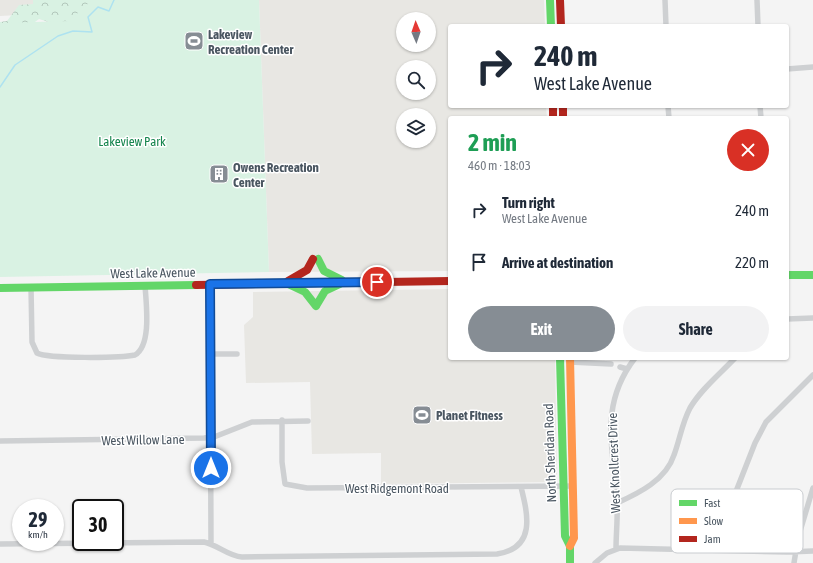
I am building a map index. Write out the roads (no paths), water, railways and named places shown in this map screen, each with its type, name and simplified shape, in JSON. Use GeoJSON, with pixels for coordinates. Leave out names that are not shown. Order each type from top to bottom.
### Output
{"type":"FeatureCollection","features":[{"type":"Feature","properties":{"kind":"main road"},"geometry":{"type":"LineString","coordinates":[[550,0],[551,24]]}},
{"type":"Feature","properties":{"kind":"main road"},"geometry":{"type":"LineString","coordinates":[[560,0],[561,24]]}},
{"type":"Feature","properties":{"kind":"main road"},"geometry":{"type":"LineString","coordinates":[[284,283],[307,270],[316,259],[324,271],[346,282]]}},
{"type":"Feature","properties":{"kind":"main road"},"geometry":{"type":"LineString","coordinates":[[789,275],[813,274]]}},
{"type":"Feature","properties":{"kind":"main road","name":"West Lake Avenue"},"geometry":{"type":"LineString","coordinates":[[0,288],[145,284],[448,281]]}},
{"type":"Feature","properties":{"kind":"main road"},"geometry":{"type":"LineString","coordinates":[[284,283],[306,292],[312,297],[316,306],[325,291],[346,282]]}},
{"type":"Feature","properties":{"kind":"main road","name":"North Sheridan Road"},"geometry":{"type":"LineString","coordinates":[[560,360],[565,536],[570,546]]}},
{"type":"Feature","properties":{"kind":"main road","name":"North Sheridan Road"},"geometry":{"type":"LineString","coordinates":[[568,360],[571,394],[574,538],[570,546],[570,563]]}},
{"type":"Feature","properties":{"kind":"main road"},"geometry":{"type":"LineString","coordinates":[[571,394],[567,406],[567,422],[565,428],[561,430],[566,435],[572,463]]}},
{"type":"Feature","properties":{"kind":"street"},"geometry":{"type":"LineString","coordinates":[[665,0],[666,24]]}},
{"type":"Feature","properties":{"kind":"street"},"geometry":{"type":"LineString","coordinates":[[757,0],[758,24]]}},
{"type":"Feature","properties":{"kind":"street"},"geometry":{"type":"LineString","coordinates":[[789,69],[813,67]]}},
{"type":"Feature","properties":{"kind":"street"},"geometry":{"type":"LineString","coordinates":[[31,287],[32,342],[37,353],[51,356],[122,356],[135,355],[144,345],[146,333],[145,284]]}},
{"type":"Feature","properties":{"kind":"street"},"geometry":{"type":"LineString","coordinates":[[210,284],[212,438],[211,544]]}},
{"type":"Feature","properties":{"kind":"street"},"geometry":{"type":"LineString","coordinates":[[789,319],[813,318]]}},
{"type":"Feature","properties":{"kind":"street"},"geometry":{"type":"LineString","coordinates":[[211,354],[237,354]]}},
{"type":"Feature","properties":{"kind":"street"},"geometry":{"type":"LineString","coordinates":[[577,360],[611,364]]}},
{"type":"Feature","properties":{"kind":"street","name":"West Knollcrest Drive"},"geometry":{"type":"LineString","coordinates":[[616,550],[617,503],[611,418],[615,394],[634,360]]}},
{"type":"Feature","properties":{"kind":"street"},"geometry":{"type":"LineString","coordinates":[[617,503],[651,484],[666,471],[673,458],[683,424],[692,406],[733,360]]}},
{"type":"Feature","properties":{"kind":"street"},"geometry":{"type":"LineString","coordinates":[[620,367],[627,370]]}},
{"type":"Feature","properties":{"kind":"street"},"geometry":{"type":"LineString","coordinates":[[737,489],[766,422],[813,375]]}},
{"type":"Feature","properties":{"kind":"street","name":"West Willow Lane"},"geometry":{"type":"LineString","coordinates":[[0,441],[172,440],[212,438],[248,422],[282,420],[308,421]]}},
{"type":"Feature","properties":{"kind":"street","name":"West Ridgemont Road"},"geometry":{"type":"LineString","coordinates":[[282,420],[285,484],[307,488],[573,486]]}},
{"type":"Feature","properties":{"kind":"street"},"geometry":{"type":"LineString","coordinates":[[0,544],[201,542],[211,544],[235,556],[262,560],[493,555],[505,553],[518,545],[527,529],[527,511],[521,487]]}},
{"type":"Feature","properties":{"kind":"street"},"geometry":{"type":"LineString","coordinates":[[803,524],[813,488]]}},
{"type":"Feature","properties":{"kind":"street"},"geometry":{"type":"LineString","coordinates":[[595,563],[607,553],[616,550],[671,550]]}},
{"type":"Feature","properties":{"kind":"street"},"geometry":{"type":"LineString","coordinates":[[803,552],[813,551]]}},
{"type":"Feature","properties":{"kind":"street"},"geometry":{"type":"LineString","coordinates":[[794,563],[795,553]]}},
{"type":"Feature","properties":{"kind":"waterway"},"geometry":{"type":"LineString","coordinates":[[0,87],[15,65],[58,36],[73,31],[92,32],[88,17],[98,7],[109,11],[114,0]]}},
{"type":"Feature","properties":{"kind":"place","name":"Lakeview Recreation Center"},"geometry":{"type":"Point","coordinates":[194,41]}},
{"type":"Feature","properties":{"kind":"place","name":"Owens Recreation Center"},"geometry":{"type":"Point","coordinates":[219,174]}},
{"type":"Feature","properties":{"kind":"place","name":"Planet Fitness"},"geometry":{"type":"Point","coordinates":[422,415]}},
{"type":"Feature","properties":{"kind":"park label","name":"Lakeview Park"},"geometry":{"type":"Point","coordinates":[132,141]}}]}
